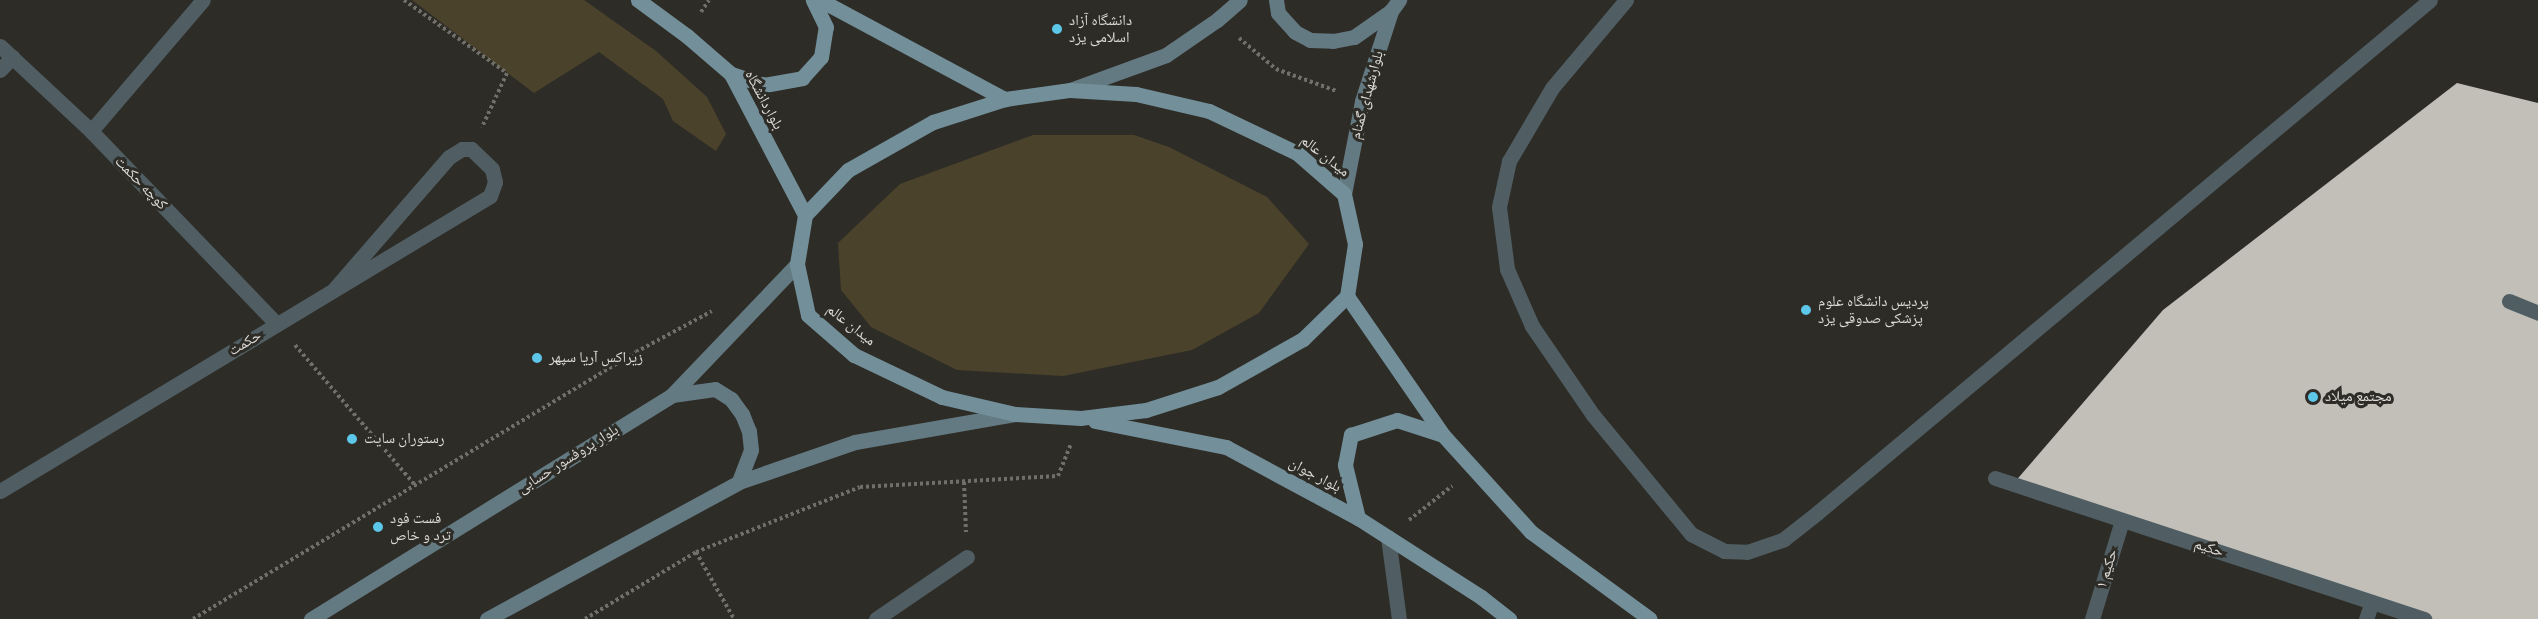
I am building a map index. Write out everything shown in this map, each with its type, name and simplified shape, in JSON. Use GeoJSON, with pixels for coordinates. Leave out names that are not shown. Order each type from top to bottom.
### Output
{"type":"FeatureCollection","features":[{"type":"Feature","properties":{"kind":"main road","name":"بلواردانشگاه"},"geometry":{"type":"LineString","coordinates":[[638,0],[687,36],[731,74],[805,215]]}},
{"type":"Feature","properties":{"kind":"main road"},"geometry":{"type":"LineString","coordinates":[[731,74],[764,85],[802,78],[821,57],[826,27],[813,0]]}},
{"type":"Feature","properties":{"kind":"main road"},"geometry":{"type":"LineString","coordinates":[[820,0],[1005,99]]}},
{"type":"Feature","properties":{"kind":"main road"},"geometry":{"type":"LineString","coordinates":[[1070,90],[1166,55],[1217,20],[1240,0]]}},
{"type":"Feature","properties":{"kind":"main road"},"geometry":{"type":"LineString","coordinates":[[1276,0],[1278,13],[1295,32],[1311,40],[1333,41],[1354,37],[1395,6]]}},
{"type":"Feature","properties":{"kind":"main road","name":"بلوارشهدای گمنام"},"geometry":{"type":"LineString","coordinates":[[1344,194],[1362,101],[1395,6]]}},
{"type":"Feature","properties":{"kind":"main road","name":"میدان عالم"},"geometry":{"type":"LineString","coordinates":[[1070,90],[1136,94],[1209,111],[1297,153],[1344,194],[1355,244],[1347,296],[1303,339],[1218,387],[1146,410],[1081,418],[1015,414],[942,397],[854,355],[808,315],[796,264],[805,215],[848,170],[933,122],[1005,99],[1070,90]]}},
{"type":"Feature","properties":{"kind":"main road","name":"بلوار پروفسور حسابی"},"geometry":{"type":"LineString","coordinates":[[311,619],[672,395],[796,264]]}},
{"type":"Feature","properties":{"kind":"main road"},"geometry":{"type":"LineString","coordinates":[[1347,296],[1443,435],[1531,532],[1650,619]]}},
{"type":"Feature","properties":{"kind":"main road"},"geometry":{"type":"LineString","coordinates":[[672,395],[715,389],[731,399],[742,414],[749,431],[751,450],[739,482]]}},
{"type":"Feature","properties":{"kind":"main road"},"geometry":{"type":"LineString","coordinates":[[488,619],[739,482],[855,442],[1015,414]]}},
{"type":"Feature","properties":{"kind":"main road","name":"بلوار جوان"},"geometry":{"type":"LineString","coordinates":[[1081,418],[1226,447],[1358,518],[1481,597],[1509,619]]}},
{"type":"Feature","properties":{"kind":"main road"},"geometry":{"type":"LineString","coordinates":[[1358,518],[1345,465],[1351,435],[1397,420],[1443,435]]}},
{"type":"Feature","properties":{"kind":"street"},"geometry":{"type":"LineString","coordinates":[[91,131],[203,0]]}},
{"type":"Feature","properties":{"kind":"street"},"geometry":{"type":"LineString","coordinates":[[1626,0],[1552,88],[1509,161],[1499,207],[1507,269],[1532,326],[1593,415],[1691,534],[1724,551],[1747,552],[1784,539],[1817,513],[2430,0]]}},
{"type":"Feature","properties":{"kind":"street"},"geometry":{"type":"LineString","coordinates":[[0,70],[6,51]]}},
{"type":"Feature","properties":{"kind":"street","name":"کوچه حکمت"},"geometry":{"type":"LineString","coordinates":[[6,51],[91,131],[277,324]]}},
{"type":"Feature","properties":{"kind":"street"},"geometry":{"type":"LineString","coordinates":[[335,288],[449,157],[462,149],[471,149]]}},
{"type":"Feature","properties":{"kind":"street","name":"حکمت"},"geometry":{"type":"LineString","coordinates":[[0,491],[490,195],[495,182],[492,169],[471,149]]}},
{"type":"Feature","properties":{"kind":"street"},"geometry":{"type":"LineString","coordinates":[[2509,301],[2538,313]]}},
{"type":"Feature","properties":{"kind":"street","name":"حکیم"},"geometry":{"type":"LineString","coordinates":[[1995,478],[2424,619]]}},
{"type":"Feature","properties":{"kind":"street","name":"حکیم ۱"},"geometry":{"type":"LineString","coordinates":[[2092,619],[2122,520]]}},
{"type":"Feature","properties":{"kind":"street"},"geometry":{"type":"LineString","coordinates":[[1388,537],[1399,619]]}},
{"type":"Feature","properties":{"kind":"street"},"geometry":{"type":"LineString","coordinates":[[876,619],[967,557]]}},
{"type":"Feature","properties":{"kind":"street"},"geometry":{"type":"LineString","coordinates":[[2366,619],[2373,602]]}},
{"type":"Feature","properties":{"kind":"path"},"geometry":{"type":"LineString","coordinates":[[404,0],[507,73],[471,149]]}},
{"type":"Feature","properties":{"kind":"path"},"geometry":{"type":"LineString","coordinates":[[1217,20],[1276,69],[1362,101]]}},
{"type":"Feature","properties":{"kind":"path"},"geometry":{"type":"LineString","coordinates":[[193,619],[636,352],[716,308]]}},
{"type":"Feature","properties":{"kind":"path"},"geometry":{"type":"LineString","coordinates":[[277,324],[415,485]]}},
{"type":"Feature","properties":{"kind":"path"},"geometry":{"type":"LineString","coordinates":[[585,619],[696,552],[860,488],[1058,476],[1081,418]]}},
{"type":"Feature","properties":{"kind":"path"},"geometry":{"type":"LineString","coordinates":[[1388,537],[1474,468]]}},
{"type":"Feature","properties":{"kind":"path"},"geometry":{"type":"LineString","coordinates":[[964,482],[967,557]]}},
{"type":"Feature","properties":{"kind":"path"},"geometry":{"type":"LineString","coordinates":[[696,552],[734,619]]}},
{"type":"Feature","properties":{"kind":"shaded area"},"geometry":{"type":"Polygon","coordinates":[[[412,0],[584,0],[656,51],[707,97],[726,134],[716,151],[673,121],[663,99],[599,52],[534,93],[412,0]]]}},
{"type":"Feature","properties":{"kind":"shaded area"},"geometry":{"type":"Polygon","coordinates":[[[1033,135],[1134,135],[1169,147],[1267,197],[1309,244],[1259,313],[1192,350],[1063,376],[957,370],[871,327],[841,290],[838,243],[900,184],[1033,135]]]}},
{"type":"Feature","properties":{"kind":"building","name":"مجتمع میلاد"},"geometry":{"type":"Polygon","coordinates":[[[2457,83],[2538,103],[2538,619],[2423,619],[2013,484],[2163,310],[2457,83]]]}},
{"type":"Feature","properties":{"kind":"place","name":"دانشگاه آزاد اسلامی یزد"},"geometry":{"type":"Point","coordinates":[1057,29]}},
{"type":"Feature","properties":{"kind":"place","name":"پردیس دانشگاه علوم پزشکی صدوقی یزد"},"geometry":{"type":"Point","coordinates":[1806,310]}},
{"type":"Feature","properties":{"kind":"place","name":"زیراکس آریا سپهر"},"geometry":{"type":"Point","coordinates":[537,358]}},
{"type":"Feature","properties":{"kind":"place","name":"مجتمع میلاد"},"geometry":{"type":"Point","coordinates":[2313,397]}},
{"type":"Feature","properties":{"kind":"place","name":"رستوران سایت"},"geometry":{"type":"Point","coordinates":[352,439]}},
{"type":"Feature","properties":{"kind":"place","name":"فست فود ترد و خاص"},"geometry":{"type":"Point","coordinates":[378,527]}}]}
